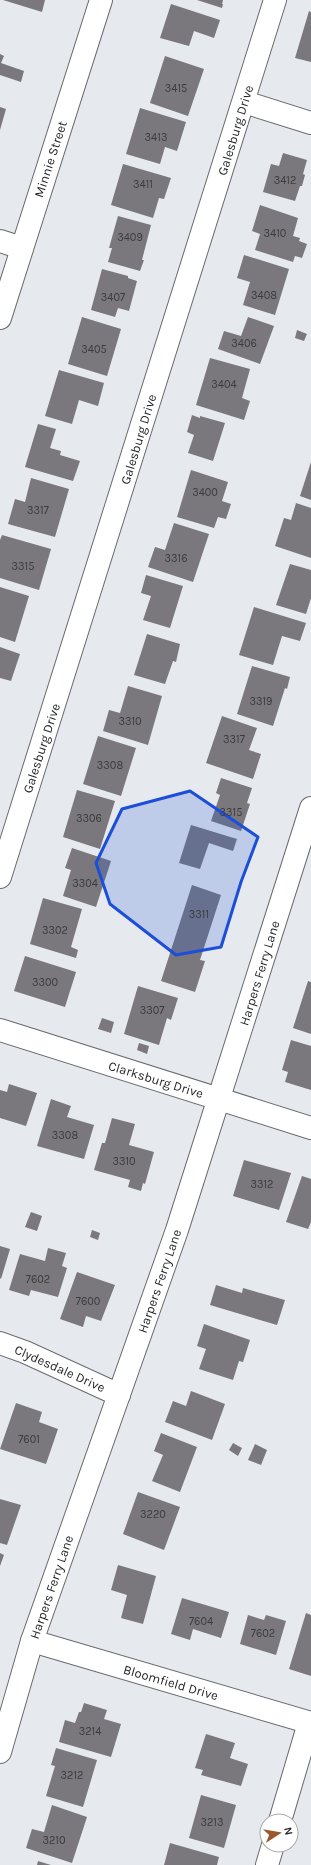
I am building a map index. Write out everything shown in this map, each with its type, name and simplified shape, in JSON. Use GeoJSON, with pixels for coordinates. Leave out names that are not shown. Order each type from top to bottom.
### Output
{"type":"FeatureCollection","features":[{"type":"Feature","properties":{"kind":"street","name":"Minnie Street"},"geometry":{"type":"LineString","coordinates":[[0,318],[101,0]]}},
{"type":"Feature","properties":{"kind":"street","name":"Galesburg Drive"},"geometry":{"type":"LineString","coordinates":[[0,877],[276,0]]}},
{"type":"Feature","properties":{"kind":"street"},"geometry":{"type":"LineString","coordinates":[[244,102],[311,123]]}},
{"type":"Feature","properties":{"kind":"street"},"geometry":{"type":"LineString","coordinates":[[0,242],[22,248]]}},
{"type":"Feature","properties":{"kind":"street","name":"Harpers Ferry Lane"},"geometry":{"type":"LineString","coordinates":[[0,1752],[32,1641],[177,1230],[220,1099],[311,808]]}},
{"type":"Feature","properties":{"kind":"street","name":"Clarksburg Drive"},"geometry":{"type":"LineString","coordinates":[[0,1030],[311,1128]]}},
{"type":"Feature","properties":{"kind":"street","name":"Clydesdale Drive"},"geometry":{"type":"LineString","coordinates":[[0,1343],[25,1352],[119,1395]]}},
{"type":"Feature","properties":{"kind":"street","name":"Bloomfield Drive"},"geometry":{"type":"LineString","coordinates":[[32,1641],[310,1723]]}},
{"type":"Feature","properties":{"kind":"street"},"geometry":{"type":"LineString","coordinates":[[282,1813],[310,1723]]}},
{"type":"Feature","properties":{"kind":"street"},"geometry":{"type":"LineString","coordinates":[[267,1865],[271,1853]]}},
{"type":"Feature","properties":{"kind":"highlighted area"},"geometry":{"type":"Polygon","coordinates":[[[190,791],[258,837],[241,882],[221,947],[176,955],[110,904],[96,863],[122,809],[190,791]]]}},
{"type":"Feature","properties":{"kind":"building"},"geometry":{"type":"Polygon","coordinates":[[[3,0],[45,0],[42,12],[3,0]]]}},
{"type":"Feature","properties":{"kind":"building"},"geometry":{"type":"Polygon","coordinates":[[[197,0],[223,0],[223,4],[222,8],[197,0]]]}},
{"type":"Feature","properties":{"kind":"building"},"geometry":{"type":"Polygon","coordinates":[[[171,4],[220,20],[214,38],[194,31],[189,46],[160,38],[171,4]]]}},
{"type":"Feature","properties":{"kind":"building"},"geometry":{"type":"Polygon","coordinates":[[[309,11],[311,12],[311,62],[295,58],[309,11]]]}},
{"type":"Feature","properties":{"kind":"building"},"geometry":{"type":"Polygon","coordinates":[[[0,54],[4,56],[1,63],[24,71],[21,82],[0,75],[0,54]]]}},
{"type":"Feature","properties":{"kind":"building"},"geometry":{"type":"Polygon","coordinates":[[[165,56],[204,69],[188,116],[150,103],[165,56]]]}},
{"type":"Feature","properties":{"kind":"building"},"geometry":{"type":"Polygon","coordinates":[[[0,107],[6,109],[0,130],[0,107]]]}},
{"type":"Feature","properties":{"kind":"building"},"geometry":{"type":"Polygon","coordinates":[[[140,108],[186,122],[177,151],[165,147],[160,164],[126,154],[140,108]]]}},
{"type":"Feature","properties":{"kind":"building"},"geometry":{"type":"Polygon","coordinates":[[[283,153],[307,160],[303,174],[305,175],[302,186],[300,186],[295,201],[263,192],[271,164],[279,166],[283,153]]]}},
{"type":"Feature","properties":{"kind":"building"},"geometry":{"type":"Polygon","coordinates":[[[123,164],[171,178],[164,199],[159,198],[153,218],[111,205],[123,164]]]}},
{"type":"Feature","properties":{"kind":"building"},"geometry":{"type":"Polygon","coordinates":[[[260,205],[298,218],[293,236],[300,238],[299,241],[307,244],[302,258],[295,256],[293,262],[255,250],[260,234],[252,231],[260,205]]]}},
{"type":"Feature","properties":{"kind":"building"},"geometry":{"type":"Polygon","coordinates":[[[118,216],[151,225],[142,260],[144,260],[140,271],[108,262],[112,248],[109,248],[118,216]]]}},
{"type":"Feature","properties":{"kind":"building"},"geometry":{"type":"Polygon","coordinates":[[[244,255],[289,269],[275,315],[243,305],[250,282],[237,278],[244,255]]]}},
{"type":"Feature","properties":{"kind":"building"},"geometry":{"type":"Polygon","coordinates":[[[102,269],[128,276],[128,278],[137,281],[129,311],[118,308],[115,317],[91,310],[102,269]]]}},
{"type":"Feature","properties":{"kind":"building"},"geometry":{"type":"Polygon","coordinates":[[[82,317],[121,329],[107,376],[68,364],[82,317]]]}},
{"type":"Feature","properties":{"kind":"building"},"geometry":{"type":"Polygon","coordinates":[[[248,317],[274,326],[260,364],[218,349],[224,331],[241,336],[248,317]]]}},
{"type":"Feature","properties":{"kind":"building"},"geometry":{"type":"Polygon","coordinates":[[[297,330],[307,334],[304,341],[295,338],[297,330]]]}},
{"type":"Feature","properties":{"kind":"building"},"geometry":{"type":"Polygon","coordinates":[[[210,358],[250,369],[242,398],[250,401],[244,420],[196,405],[210,358]]]}},
{"type":"Feature","properties":{"kind":"building"},"geometry":{"type":"Polygon","coordinates":[[[59,370],[104,383],[98,406],[79,400],[72,424],[45,416],[59,370]]]}},
{"type":"Feature","properties":{"kind":"building"},"geometry":{"type":"Polygon","coordinates":[[[192,415],[225,423],[213,461],[188,453],[194,435],[187,432],[192,415]]]}},
{"type":"Feature","properties":{"kind":"building"},"geometry":{"type":"Polygon","coordinates":[[[38,424],[56,429],[50,448],[61,451],[60,455],[80,461],[73,481],[25,467],[38,424]]]}},
{"type":"Feature","properties":{"kind":"building"},"geometry":{"type":"Polygon","coordinates":[[[311,462],[311,500],[300,496],[311,462]]]}},
{"type":"Feature","properties":{"kind":"building"},"geometry":{"type":"Polygon","coordinates":[[[191,470],[228,482],[222,501],[231,504],[226,519],[218,517],[214,528],[177,517],[191,470]]]}},
{"type":"Feature","properties":{"kind":"building"},"geometry":{"type":"Polygon","coordinates":[[[31,478],[69,489],[55,537],[8,524],[15,499],[25,502],[31,478]]]}},
{"type":"Feature","properties":{"kind":"building"},"geometry":{"type":"Polygon","coordinates":[[[296,503],[311,508],[311,558],[275,546],[284,518],[291,520],[296,503]]]}},
{"type":"Feature","properties":{"kind":"building"},"geometry":{"type":"Polygon","coordinates":[[[174,523],[209,534],[193,582],[148,567],[155,547],[165,550],[174,523]]]}},
{"type":"Feature","properties":{"kind":"building"},"geometry":{"type":"Polygon","coordinates":[[[2,535],[51,549],[39,590],[0,578],[0,540],[2,535]]]}},
{"type":"Feature","properties":{"kind":"building"},"geometry":{"type":"Polygon","coordinates":[[[290,564],[311,570],[311,598],[306,614],[276,605],[290,564]]]}},
{"type":"Feature","properties":{"kind":"building"},"geometry":{"type":"Polygon","coordinates":[[[146,575],[183,586],[170,628],[143,620],[151,596],[141,593],[146,575]]]}},
{"type":"Feature","properties":{"kind":"building"},"geometry":{"type":"Polygon","coordinates":[[[0,587],[29,596],[15,642],[0,637],[0,587]]]}},
{"type":"Feature","properties":{"kind":"building"},"geometry":{"type":"Polygon","coordinates":[[[254,607],[306,623],[300,641],[282,636],[273,665],[239,655],[254,607]]]}},
{"type":"Feature","properties":{"kind":"building"},"geometry":{"type":"Polygon","coordinates":[[[147,634],[180,644],[176,662],[173,661],[165,684],[134,675],[147,634]]]}},
{"type":"Feature","properties":{"kind":"building"},"geometry":{"type":"Polygon","coordinates":[[[0,647],[20,654],[11,681],[0,678],[0,647]]]}},
{"type":"Feature","properties":{"kind":"building"},"geometry":{"type":"Polygon","coordinates":[[[252,666],[290,677],[273,726],[237,714],[252,666]]]}},
{"type":"Feature","properties":{"kind":"building"},"geometry":{"type":"Polygon","coordinates":[[[128,686],[162,696],[148,745],[103,731],[109,710],[120,713],[128,686]]]}},
{"type":"Feature","properties":{"kind":"building"},"geometry":{"type":"Polygon","coordinates":[[[222,716],[257,728],[249,750],[261,754],[253,779],[206,763],[222,716]]]}},
{"type":"Feature","properties":{"kind":"building"},"geometry":{"type":"Polygon","coordinates":[[[98,736],[136,748],[121,796],[83,784],[98,736]]]}},
{"type":"Feature","properties":{"kind":"building"},"geometry":{"type":"Polygon","coordinates":[[[221,778],[252,788],[247,803],[250,804],[241,831],[211,821],[220,795],[216,793],[221,778]]]}},
{"type":"Feature","properties":{"kind":"building"},"geometry":{"type":"Polygon","coordinates":[[[77,790],[115,801],[100,849],[63,837],[77,790]]]}},
{"type":"Feature","properties":{"kind":"building"},"geometry":{"type":"Polygon","coordinates":[[[191,825],[237,839],[233,851],[209,843],[200,869],[179,863],[191,825]]]}},
{"type":"Feature","properties":{"kind":"building"},"geometry":{"type":"Polygon","coordinates":[[[72,848],[111,861],[96,907],[63,896],[71,870],[65,868],[72,848]]]}},
{"type":"Feature","properties":{"kind":"building"},"geometry":{"type":"Polygon","coordinates":[[[192,885],[221,895],[200,960],[205,961],[195,992],[161,981],[192,885]]]}},
{"type":"Feature","properties":{"kind":"building"},"geometry":{"type":"Polygon","coordinates":[[[43,898],[82,909],[71,947],[78,950],[76,958],[30,944],[43,898]]]}},
{"type":"Feature","properties":{"kind":"building"},"geometry":{"type":"Polygon","coordinates":[[[25,956],[76,972],[65,1007],[14,991],[25,956]]]}},
{"type":"Feature","properties":{"kind":"building"},"geometry":{"type":"Polygon","coordinates":[[[308,981],[311,982],[311,1034],[293,1028],[308,981]]]}},
{"type":"Feature","properties":{"kind":"building"},"geometry":{"type":"Polygon","coordinates":[[[138,986],[178,998],[171,1020],[167,1018],[159,1045],[124,1034],[138,986]]]}},
{"type":"Feature","properties":{"kind":"building"},"geometry":{"type":"Polygon","coordinates":[[[102,1018],[114,1022],[111,1033],[98,1029],[102,1018]]]}},
{"type":"Feature","properties":{"kind":"building"},"geometry":{"type":"Polygon","coordinates":[[[291,1040],[311,1046],[311,1090],[285,1082],[288,1072],[282,1070],[291,1040]]]}},
{"type":"Feature","properties":{"kind":"building"},"geometry":{"type":"Polygon","coordinates":[[[139,1043],[149,1046],[147,1054],[137,1050],[139,1043]]]}},
{"type":"Feature","properties":{"kind":"building"},"geometry":{"type":"Polygon","coordinates":[[[9,1084],[37,1093],[26,1126],[0,1118],[0,1090],[7,1092],[9,1084]]]}},
{"type":"Feature","properties":{"kind":"building"},"geometry":{"type":"Polygon","coordinates":[[[51,1099],[71,1106],[67,1117],[94,1125],[84,1159],[37,1146],[51,1099]]]}},
{"type":"Feature","properties":{"kind":"building"},"geometry":{"type":"Polygon","coordinates":[[[112,1118],[135,1124],[129,1145],[154,1152],[145,1184],[143,1183],[141,1191],[128,1187],[130,1180],[94,1170],[102,1143],[105,1143],[112,1118]]]}},
{"type":"Feature","properties":{"kind":"building"},"geometry":{"type":"Polygon","coordinates":[[[244,1160],[291,1173],[279,1210],[233,1196],[244,1160]]]}},
{"type":"Feature","properties":{"kind":"building"},"geometry":{"type":"Polygon","coordinates":[[[302,1176],[311,1179],[311,1222],[308,1229],[286,1222],[302,1176]]]}},
{"type":"Feature","properties":{"kind":"building"},"geometry":{"type":"Polygon","coordinates":[[[31,1212],[42,1216],[37,1231],[25,1227],[31,1212]]]}},
{"type":"Feature","properties":{"kind":"building"},"geometry":{"type":"Polygon","coordinates":[[[92,1230],[100,1233],[98,1240],[90,1237],[92,1230]]]}},
{"type":"Feature","properties":{"kind":"building"},"geometry":{"type":"Polygon","coordinates":[[[0,1246],[10,1249],[1,1279],[0,1278],[0,1246]]]}},
{"type":"Feature","properties":{"kind":"building"},"geometry":{"type":"Polygon","coordinates":[[[48,1248],[66,1253],[62,1266],[67,1268],[58,1297],[31,1290],[29,1296],[9,1290],[20,1254],[45,1261],[48,1248]]]}},
{"type":"Feature","properties":{"kind":"building"},"geometry":{"type":"Polygon","coordinates":[[[77,1272],[115,1285],[101,1321],[86,1316],[83,1327],[60,1319],[77,1272]]]}},
{"type":"Feature","properties":{"kind":"building"},"geometry":{"type":"Polygon","coordinates":[[[216,1285],[242,1293],[243,1288],[285,1300],[277,1325],[210,1305],[216,1285]]]}},
{"type":"Feature","properties":{"kind":"building"},"geometry":{"type":"Polygon","coordinates":[[[204,1324],[250,1340],[243,1362],[239,1361],[233,1380],[199,1369],[206,1349],[197,1346],[204,1324]]]}},
{"type":"Feature","properties":{"kind":"building"},"geometry":{"type":"Polygon","coordinates":[[[191,1391],[225,1404],[212,1440],[165,1422],[173,1401],[186,1406],[191,1391]]]}},
{"type":"Feature","properties":{"kind":"building"},"geometry":{"type":"Polygon","coordinates":[[[16,1403],[42,1412],[39,1422],[58,1429],[46,1464],[0,1449],[16,1403]]]}},
{"type":"Feature","properties":{"kind":"building"},"geometry":{"type":"Polygon","coordinates":[[[161,1433],[197,1447],[180,1492],[152,1481],[163,1455],[154,1451],[161,1433]]]}},
{"type":"Feature","properties":{"kind":"building"},"geometry":{"type":"Polygon","coordinates":[[[233,1443],[242,1448],[238,1456],[229,1450],[233,1443]]]}},
{"type":"Feature","properties":{"kind":"building"},"geometry":{"type":"Polygon","coordinates":[[[255,1444],[267,1450],[261,1465],[248,1460],[255,1444]]]}},
{"type":"Feature","properties":{"kind":"building"},"geometry":{"type":"Polygon","coordinates":[[[138,1492],[180,1507],[164,1550],[123,1534],[138,1492]]]}},
{"type":"Feature","properties":{"kind":"building"},"geometry":{"type":"Polygon","coordinates":[[[0,1499],[21,1505],[7,1545],[0,1543],[0,1499]]]}},
{"type":"Feature","properties":{"kind":"building"},"geometry":{"type":"Polygon","coordinates":[[[0,1553],[4,1555],[0,1566],[0,1553]]]}},
{"type":"Feature","properties":{"kind":"building"},"geometry":{"type":"Polygon","coordinates":[[[118,1565],[156,1576],[143,1624],[121,1618],[127,1595],[111,1590],[118,1565]]]}},
{"type":"Feature","properties":{"kind":"building"},"geometry":{"type":"Polygon","coordinates":[[[182,1598],[229,1612],[221,1638],[193,1629],[190,1640],[171,1634],[182,1598]]]}},
{"type":"Feature","properties":{"kind":"building"},"geometry":{"type":"Polygon","coordinates":[[[306,1613],[311,1615],[311,1676],[289,1669],[306,1613]]]}},
{"type":"Feature","properties":{"kind":"building"},"geometry":{"type":"Polygon","coordinates":[[[248,1615],[264,1620],[266,1615],[286,1621],[276,1655],[240,1644],[248,1615]]]}},
{"type":"Feature","properties":{"kind":"building"},"geometry":{"type":"Polygon","coordinates":[[[84,1703],[107,1710],[104,1719],[121,1724],[111,1757],[59,1742],[65,1720],[75,1723],[84,1703]]]}},
{"type":"Feature","properties":{"kind":"building"},"geometry":{"type":"Polygon","coordinates":[[[206,1734],[235,1743],[230,1758],[248,1764],[241,1786],[201,1775],[203,1770],[195,1768],[206,1734]]]}},
{"type":"Feature","properties":{"kind":"building"},"geometry":{"type":"Polygon","coordinates":[[[56,1748],[97,1760],[83,1807],[46,1796],[55,1766],[51,1765],[56,1748]]]}},
{"type":"Feature","properties":{"kind":"building"},"geometry":{"type":"Polygon","coordinates":[[[201,1795],[236,1805],[224,1848],[189,1838],[201,1795]]]}},
{"type":"Feature","properties":{"kind":"building"},"geometry":{"type":"Polygon","coordinates":[[[52,1805],[87,1817],[72,1863],[26,1848],[32,1829],[44,1832],[52,1805]]]}},
{"type":"Feature","properties":{"kind":"building"},"geometry":{"type":"Polygon","coordinates":[[[170,1843],[219,1857],[217,1865],[164,1865],[170,1843]]]}},
{"type":"Feature","properties":{"kind":"building"},"geometry":{"type":"Polygon","coordinates":[[[38,1861],[51,1865],[37,1865],[38,1861]]]}}]}
